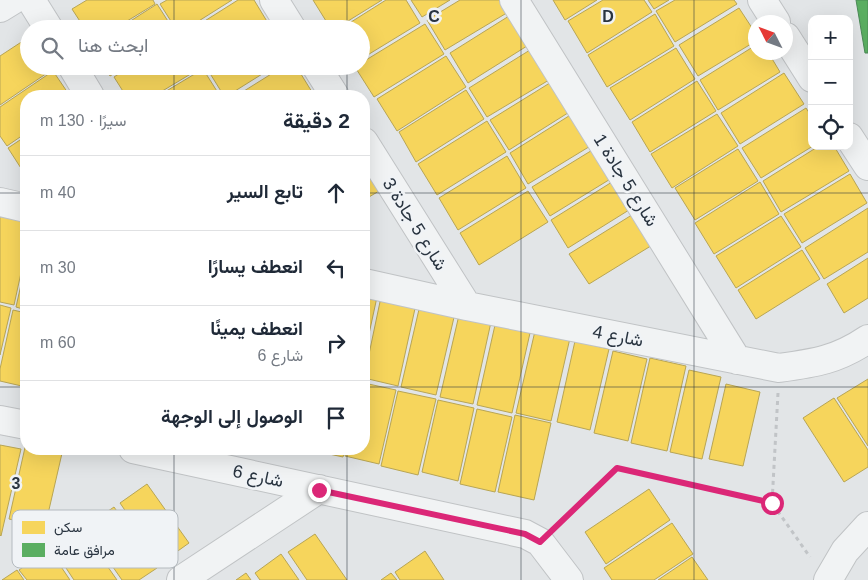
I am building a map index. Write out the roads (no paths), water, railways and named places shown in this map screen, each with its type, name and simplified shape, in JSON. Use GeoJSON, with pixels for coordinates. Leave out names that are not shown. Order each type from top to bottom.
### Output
{"type":"FeatureCollection","features":[{"type":"Feature","properties":{"kind":"street"},"geometry":{"type":"LineString","coordinates":[[0,8],[13,0]]}},
{"type":"Feature","properties":{"kind":"street"},"geometry":{"type":"LineString","coordinates":[[31,0],[43,20]]}},
{"type":"Feature","properties":{"kind":"street"},"geometry":{"type":"LineString","coordinates":[[274,0],[286,20]]}},
{"type":"Feature","properties":{"kind":"street","name":"شارع 5 جادة 1"},"geometry":{"type":"LineString","coordinates":[[514,0],[737,360]]}},
{"type":"Feature","properties":{"kind":"street"},"geometry":{"type":"LineString","coordinates":[[762,0],[772,15]]}},
{"type":"Feature","properties":{"kind":"street"},"geometry":{"type":"LineString","coordinates":[[793,48],[808,72]]}},
{"type":"Feature","properties":{"kind":"street"},"geometry":{"type":"LineString","coordinates":[[77,75],[86,90]]}},
{"type":"Feature","properties":{"kind":"street"},"geometry":{"type":"LineString","coordinates":[[322,75],[331,90]]}},
{"type":"Feature","properties":{"kind":"street"},"geometry":{"type":"LineString","coordinates":[[853,143],[868,166]]}},
{"type":"Feature","properties":{"kind":"street","name":"شارع 5 جادة 3"},"geometry":{"type":"LineString","coordinates":[[370,152],[467,306]]}},
{"type":"Feature","properties":{"kind":"street"},"geometry":{"type":"LineString","coordinates":[[0,202],[20,207]]}},
{"type":"Feature","properties":{"kind":"street","name":"شارع 4"},"geometry":{"type":"LineString","coordinates":[[370,284],[467,306],[779,368],[820,362],[850,351],[868,339]]}},
{"type":"Feature","properties":{"kind":"street"},"geometry":{"type":"LineString","coordinates":[[0,420],[20,425]]}},
{"type":"Feature","properties":{"kind":"street","name":"شارع 6"},"geometry":{"type":"LineString","coordinates":[[160,455],[525,534],[540,542],[566,579]]}},
{"type":"Feature","properties":{"kind":"street"},"geometry":{"type":"LineString","coordinates":[[181,580],[319,490]]}},
{"type":"Feature","properties":{"kind":"street"},"geometry":{"type":"LineString","coordinates":[[822,572],[868,526]]}}]}
